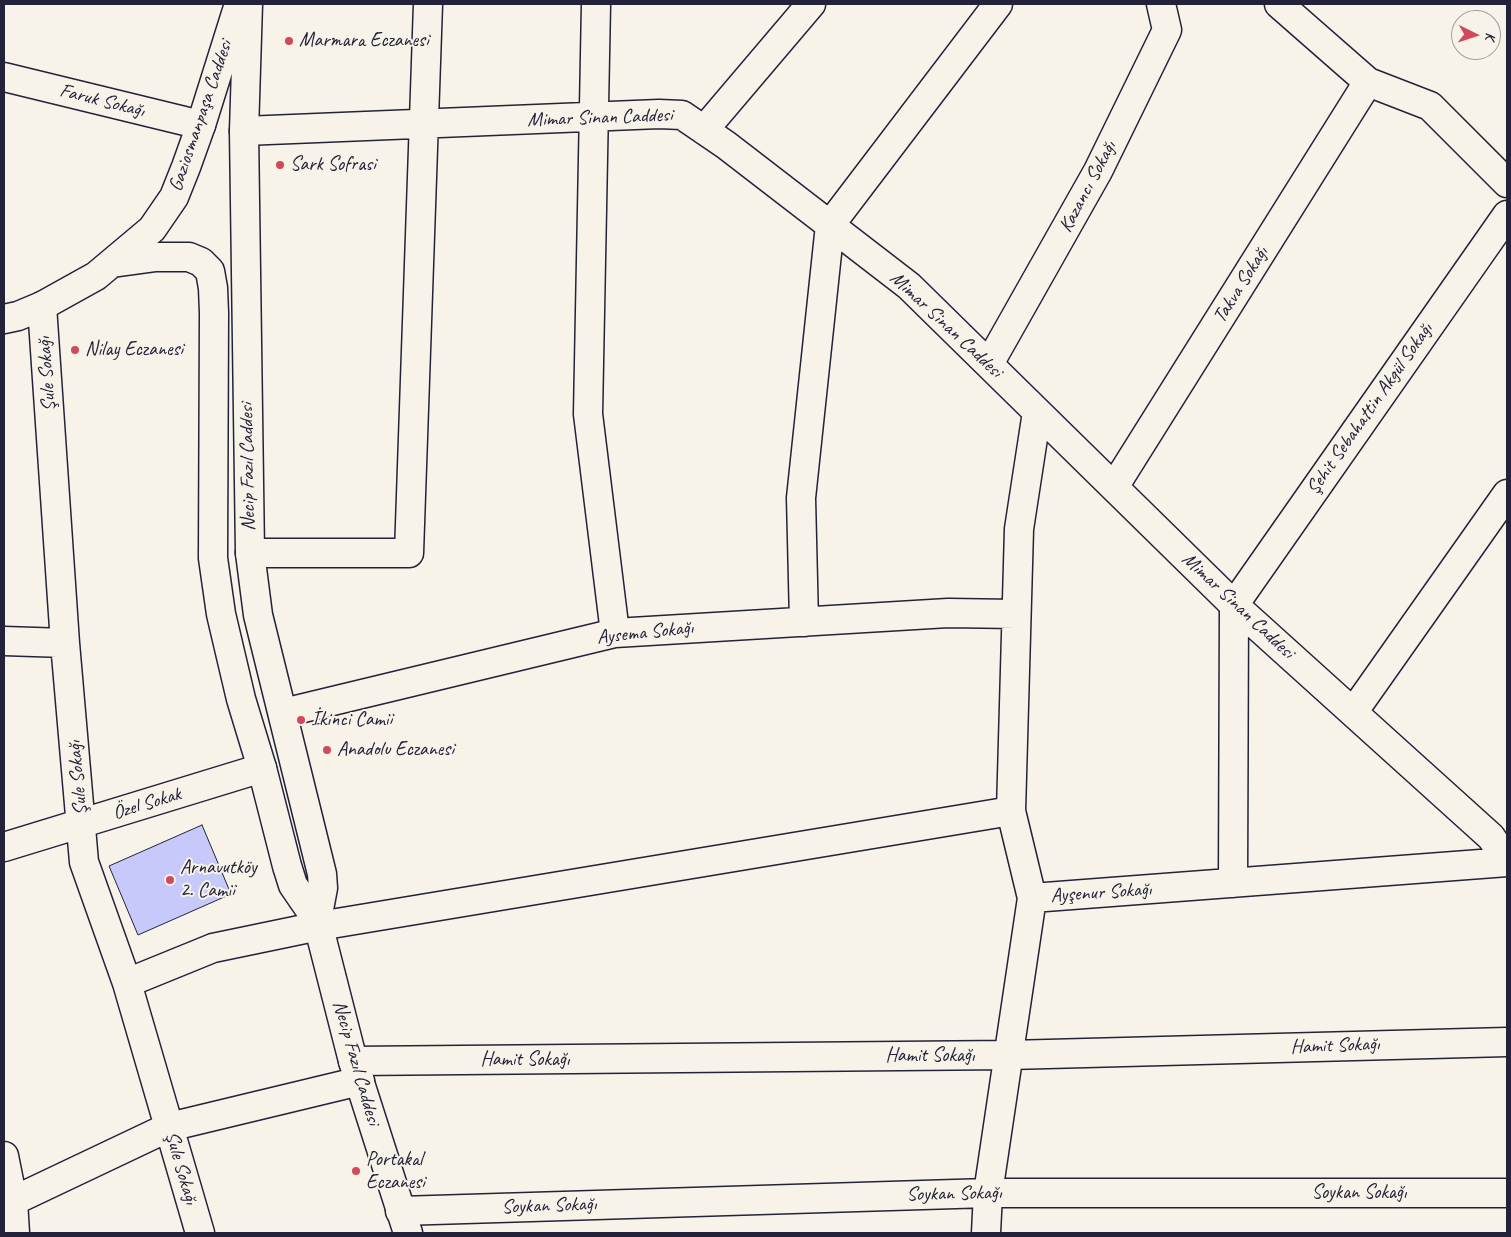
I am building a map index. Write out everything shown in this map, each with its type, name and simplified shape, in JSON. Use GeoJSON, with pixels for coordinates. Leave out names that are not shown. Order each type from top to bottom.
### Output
{"type":"FeatureCollection","features":[{"type":"Feature","properties":{"kind":"street","name":"Gaziosmanpaşa Caddesi"},"geometry":{"type":"LineString","coordinates":[[4,318],[18,316],[42,306],[96,276],[152,229],[174,197],[201,124],[239,4]]}},
{"type":"Feature","properties":{"kind":"street","name":"Necip Fazıl Caddesi"},"geometry":{"type":"LineString","coordinates":[[248,4],[244,131],[250,553],[258,614],[322,874],[323,888],[318,923]]}},
{"type":"Feature","properties":{"kind":"street"},"geometry":{"type":"LineString","coordinates":[[250,553],[409,553],[428,4]]}},
{"type":"Feature","properties":{"kind":"street"},"geometry":{"type":"LineString","coordinates":[[596,4],[588,414],[615,633]]}},
{"type":"Feature","properties":{"kind":"street"},"geometry":{"type":"LineString","coordinates":[[704,130],[811,4]]}},
{"type":"Feature","properties":{"kind":"street"},"geometry":{"type":"LineString","coordinates":[[804,622],[802,498],[830,226],[998,4]]}},
{"type":"Feature","properties":{"kind":"street","name":"Kazancı Sokağı"},"geometry":{"type":"LineString","coordinates":[[989,364],[1098,171],[1163,39],[1167,30],[1162,4]]}},
{"type":"Feature","properties":{"kind":"street"},"geometry":{"type":"LineString","coordinates":[[1279,4],[1368,82],[1430,106],[1507,184]]}},
{"type":"Feature","properties":{"kind":"street","name":"Faruk Sokağı"},"geometry":{"type":"LineString","coordinates":[[4,77],[201,124]]}},
{"type":"Feature","properties":{"kind":"street","name":"Takva Sokağı"},"geometry":{"type":"LineString","coordinates":[[1114,487],[1368,82]]}},
{"type":"Feature","properties":{"kind":"street","name":"Mimar Sinan Caddesi"},"geometry":{"type":"LineString","coordinates":[[244,131],[659,114],[682,115],[726,145],[909,286],[1234,605],[1354,711],[1491,837],[1507,862]]}},
{"type":"Feature","properties":{"kind":"street","name":"Şehit Sebahattin Akgül Sokağı"},"geometry":{"type":"LineString","coordinates":[[1234,605],[1507,215]]}},
{"type":"Feature","properties":{"kind":"street","name":"Necip Fazıl Caddesi"},"geometry":{"type":"LineString","coordinates":[[112,263],[156,257],[189,258],[201,262],[210,271],[214,313],[213,558],[221,614],[287,866],[293,885],[318,923],[357,1071],[404,1222]]}},
{"type":"Feature","properties":{"kind":"street","name":"Şule Sokağı"},"geometry":{"type":"LineString","coordinates":[[42,306],[65,643],[84,862],[127,983],[200,1233]]}},
{"type":"Feature","properties":{"kind":"street"},"geometry":{"type":"LineString","coordinates":[[1032,898],[1011,811],[1019,529],[1037,412]]}},
{"type":"Feature","properties":{"kind":"street"},"geometry":{"type":"LineString","coordinates":[[1354,711],[1507,494]]}},
{"type":"Feature","properties":{"kind":"street"},"geometry":{"type":"LineString","coordinates":[[1233,883],[1234,605]]}},
{"type":"Feature","properties":{"kind":"street","name":"Aysema Sokağı"},"geometry":{"type":"LineString","coordinates":[[283,712],[615,633],[948,613],[1016,614]]}},
{"type":"Feature","properties":{"kind":"street"},"geometry":{"type":"LineString","coordinates":[[4,641],[65,643]]}},
{"type":"Feature","properties":{"kind":"street","name":"Özel Sokak"},"geometry":{"type":"LineString","coordinates":[[4,847],[262,768]]}},
{"type":"Feature","properties":{"kind":"street"},"geometry":{"type":"LineString","coordinates":[[127,983],[213,948],[318,923],[1011,811]]}},
{"type":"Feature","properties":{"kind":"street","name":"Ayşenur Sokağı"},"geometry":{"type":"LineString","coordinates":[[986,1233],[988,1193],[1032,898],[1507,862]]}},
{"type":"Feature","properties":{"kind":"street","name":"Hamit Sokağı"},"geometry":{"type":"LineString","coordinates":[[12,1201],[169,1127],[357,1071],[1507,1042]]}},
{"type":"Feature","properties":{"kind":"street"},"geometry":{"type":"LineString","coordinates":[[4,1156],[12,1201],[15,1233]]}},
{"type":"Feature","properties":{"kind":"street","name":"Soykan Sokağı"},"geometry":{"type":"LineString","coordinates":[[404,1222],[988,1193],[1507,1193]]}},
{"type":"Feature","properties":{"kind":"building","name":"Arnavutköy 2. Camii"},"geometry":{"type":"Polygon","coordinates":[[[202,825],[231,894],[138,935],[109,866],[202,825]]]}},
{"type":"Feature","properties":{"kind":"place","name":"Marmara Eczanesi"},"geometry":{"type":"Point","coordinates":[289,41]}},
{"type":"Feature","properties":{"kind":"place","name":"Sark Sofrasi"},"geometry":{"type":"Point","coordinates":[280,165]}},
{"type":"Feature","properties":{"kind":"place","name":"Nilay Eczanesi"},"geometry":{"type":"Point","coordinates":[75,350]}},
{"type":"Feature","properties":{"kind":"place","name":"İkinci Camii"},"geometry":{"type":"Point","coordinates":[301,720]}},
{"type":"Feature","properties":{"kind":"place","name":"Anadolu Eczanesi"},"geometry":{"type":"Point","coordinates":[327,750]}},
{"type":"Feature","properties":{"kind":"place","name":"Arnavutköy 2. Camii"},"geometry":{"type":"Point","coordinates":[170,880]}},
{"type":"Feature","properties":{"kind":"place","name":"Portakal Eczanesi"},"geometry":{"type":"Point","coordinates":[356,1171]}}]}
